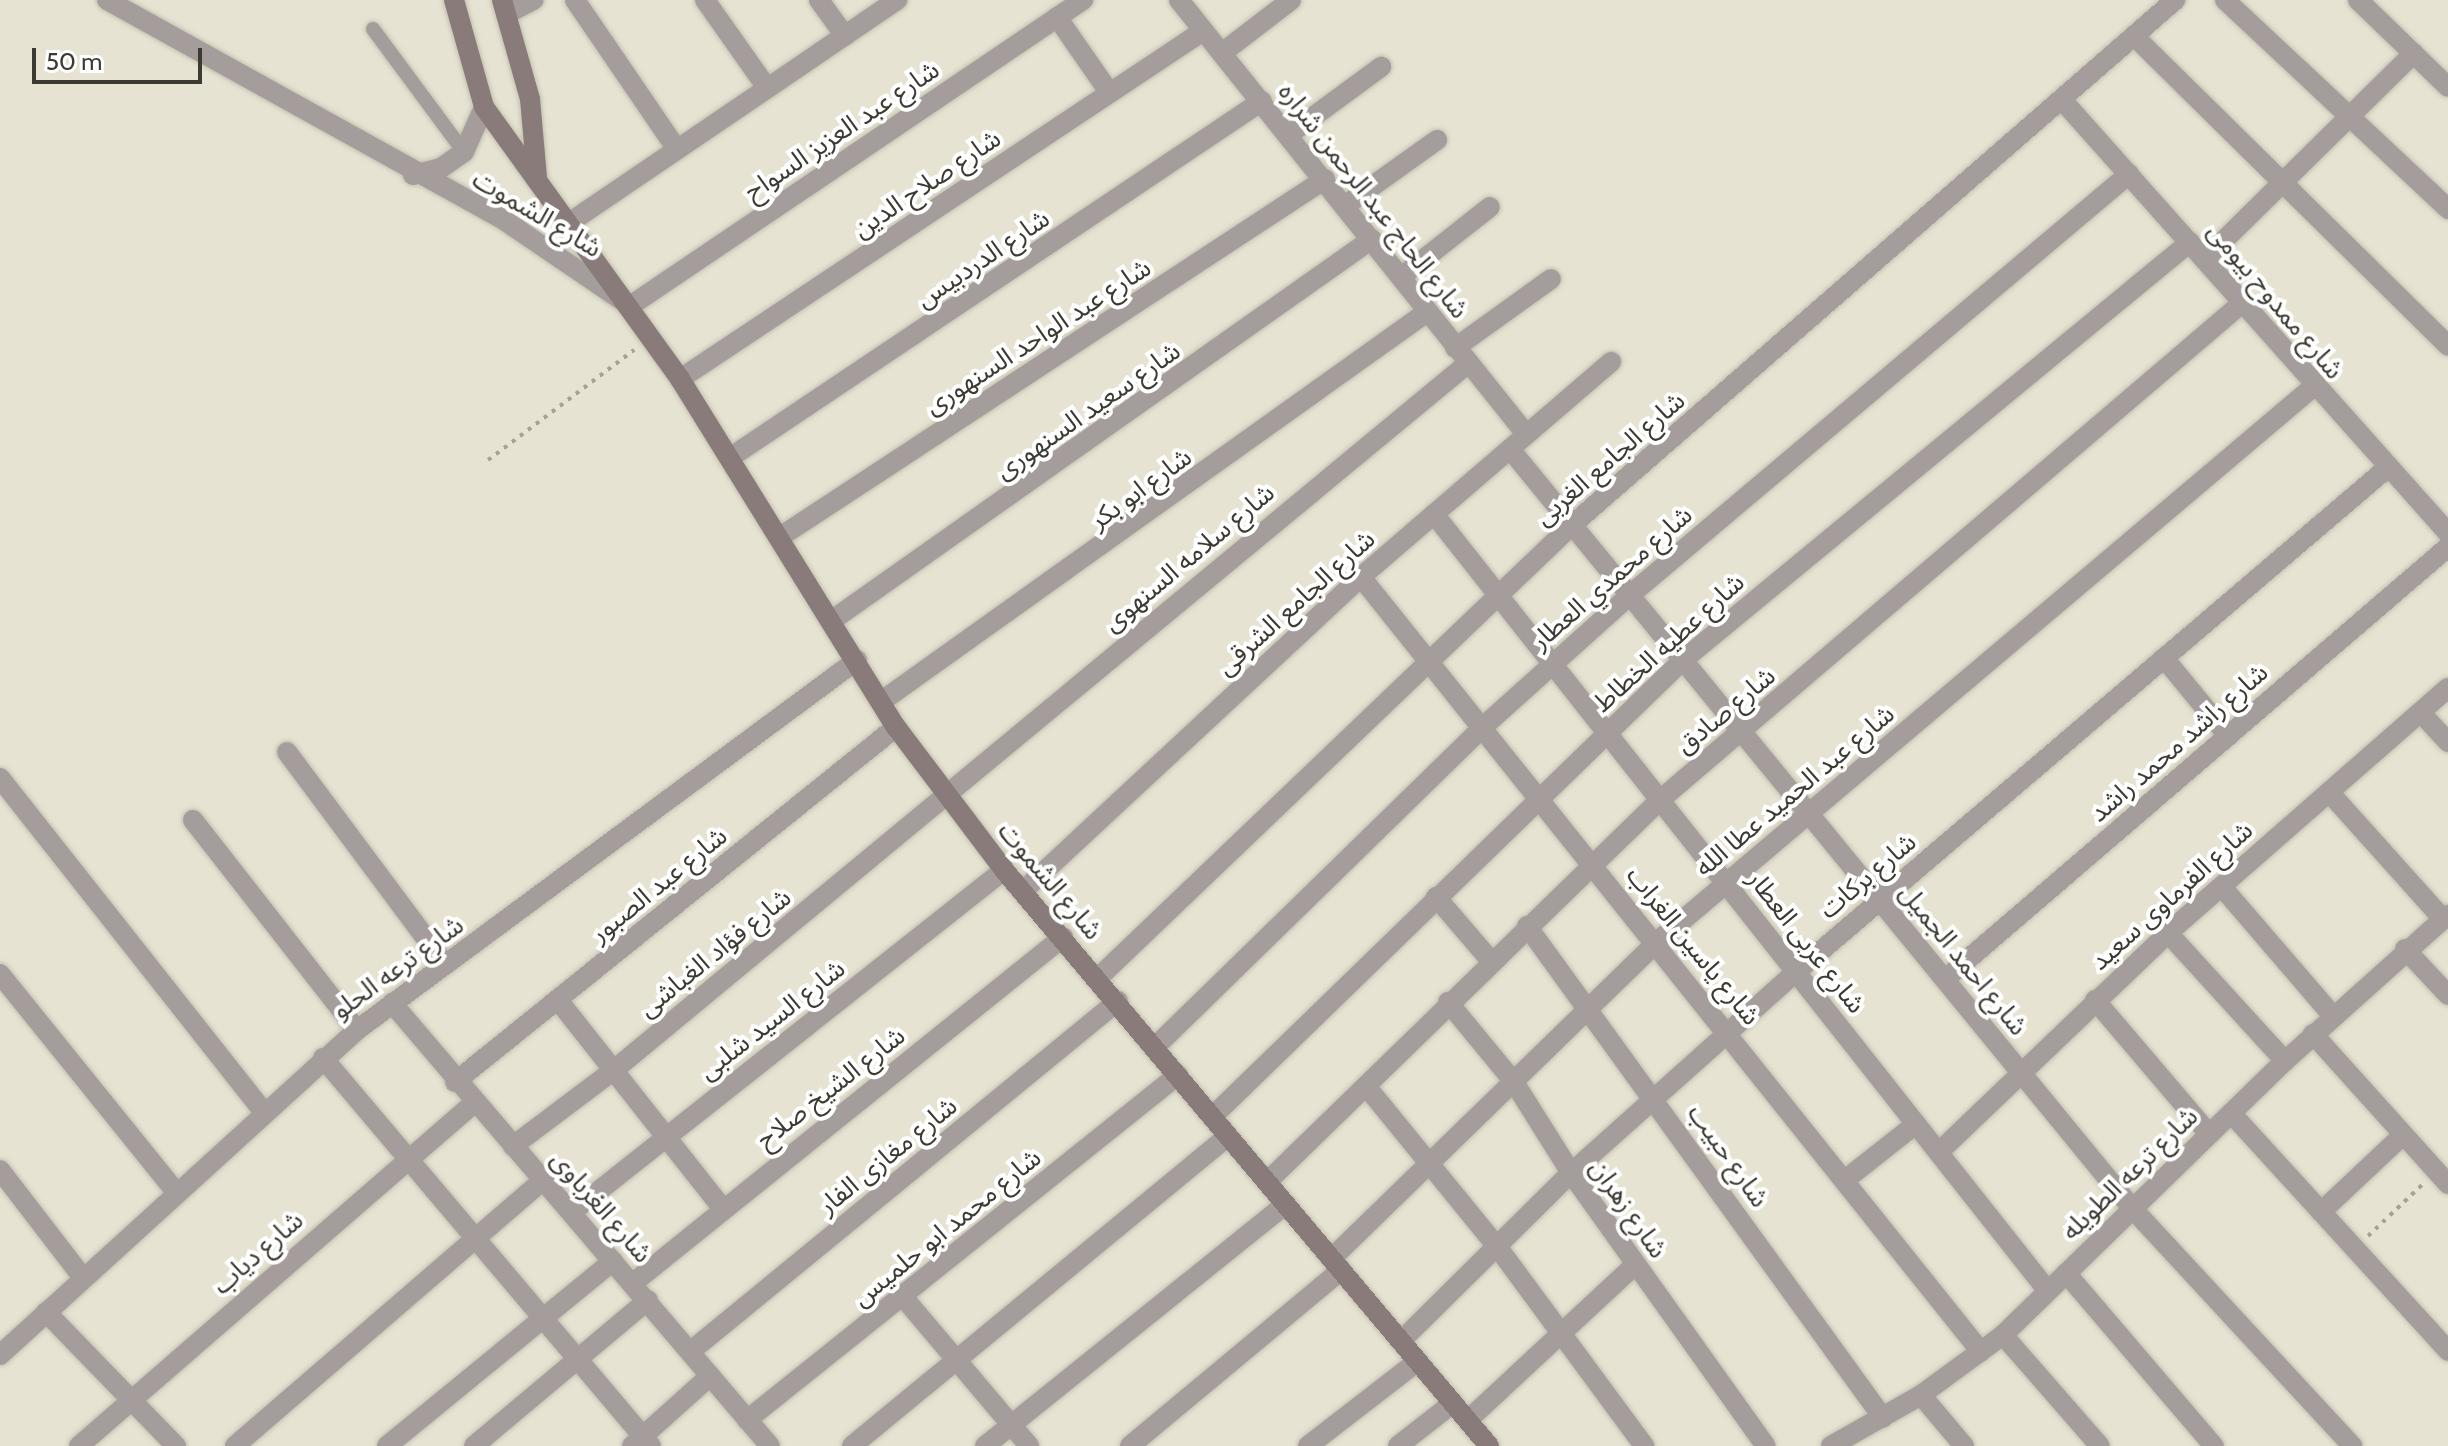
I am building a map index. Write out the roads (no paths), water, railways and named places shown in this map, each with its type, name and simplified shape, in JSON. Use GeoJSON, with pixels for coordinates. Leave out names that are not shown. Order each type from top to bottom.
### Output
{"type":"FeatureCollection","features":[{"type":"Feature","properties":{"kind":"street"},"geometry":{"type":"LineString","coordinates":[[107,0],[195,48]]}},
{"type":"Feature","properties":{"kind":"street"},"geometry":{"type":"LineString","coordinates":[[145,0],[195,48]]}},
{"type":"Feature","properties":{"kind":"street","name":"شارع الشموت"},"geometry":{"type":"LineString","coordinates":[[454,0],[484,107],[680,379],[896,727],[1004,870],[1118,1001],[1154,1048],[1489,1446]]}},
{"type":"Feature","properties":{"kind":"street"},"geometry":{"type":"LineString","coordinates":[[504,7],[534,0]]}},
{"type":"Feature","properties":{"kind":"street"},"geometry":{"type":"LineString","coordinates":[[575,0],[676,148]]}},
{"type":"Feature","properties":{"kind":"street"},"geometry":{"type":"LineString","coordinates":[[705,0],[765,85]]}},
{"type":"Feature","properties":{"kind":"street"},"geometry":{"type":"LineString","coordinates":[[819,0],[845,36]]}},
{"type":"Feature","properties":{"kind":"street"},"geometry":{"type":"LineString","coordinates":[[569,223],[765,85],[897,0]]}},
{"type":"Feature","properties":{"kind":"street","name":"شارع عبد العزيز السواح"},"geometry":{"type":"LineString","coordinates":[[630,306],[1083,0]]}},
{"type":"Feature","properties":{"kind":"street","name":"شارع الحاج عبد الرحمن شراره"},"geometry":{"type":"LineString","coordinates":[[1179,0],[1291,133],[1461,356],[1526,434]]}},
{"type":"Feature","properties":{"kind":"street"},"geometry":{"type":"LineString","coordinates":[[1222,53],[1291,0]]}},
{"type":"Feature","properties":{"kind":"street","name":"شارع الجامع الغربى"},"geometry":{"type":"LineString","coordinates":[[1098,978],[1572,525],[2063,101],[2175,0]]}},
{"type":"Feature","properties":{"kind":"street"},"geometry":{"type":"LineString","coordinates":[[2225,0],[2448,209]]}},
{"type":"Feature","properties":{"kind":"street"},"geometry":{"type":"LineString","coordinates":[[2358,0],[2448,87]]}},
{"type":"Feature","properties":{"kind":"street","name":"شارع الشموت"},"geometry":{"type":"LineString","coordinates":[[504,7],[530,99],[537,177]]}},
{"type":"Feature","properties":{"kind":"street"},"geometry":{"type":"LineString","coordinates":[[1057,17],[1109,92]]}},
{"type":"Feature","properties":{"kind":"street","name":"شارع صلاح الدين"},"geometry":{"type":"LineString","coordinates":[[680,379],[1203,31]]}},
{"type":"Feature","properties":{"kind":"street"},"geometry":{"type":"LineString","coordinates":[[2134,36],[2287,182],[2448,346]]}},
{"type":"Feature","properties":{"kind":"street","name":"شارع الشموت"},"geometry":{"type":"LineString","coordinates":[[195,48],[413,175],[526,233],[630,306]]}},
{"type":"Feature","properties":{"kind":"street"},"geometry":{"type":"LineString","coordinates":[[2205,259],[2287,182],[2414,53]]}},
{"type":"Feature","properties":{"kind":"street"},"geometry":{"type":"LineString","coordinates":[[1291,133],[1381,67]]}},
{"type":"Feature","properties":{"kind":"street","name":"شارع الدردبيس"},"geometry":{"type":"LineString","coordinates":[[731,457],[1262,101]]}},
{"type":"Feature","properties":{"kind":"street","name":"شارع ممدوح بيومى"},"geometry":{"type":"LineString","coordinates":[[2063,101],[2205,259],[2386,469],[2448,533]]}},
{"type":"Feature","properties":{"kind":"street","name":"شارع الشموت"},"geometry":{"type":"LineString","coordinates":[[413,175],[441,168],[464,152],[484,107]]}},
{"type":"Feature","properties":{"kind":"street"},"geometry":{"type":"LineString","coordinates":[[1346,205],[1437,140]]}},
{"type":"Feature","properties":{"kind":"street","name":"شارع محمدي العطار"},"geometry":{"type":"LineString","coordinates":[[1154,1048],[1484,726],[1630,595],[2129,174]]}},
{"type":"Feature","properties":{"kind":"street","name":"شارع عبد الواحد السنهورى"},"geometry":{"type":"LineString","coordinates":[[780,537],[1325,179]]}},
{"type":"Feature","properties":{"kind":"street"},"geometry":{"type":"LineString","coordinates":[[1401,277],[1490,207]]}},
{"type":"Feature","properties":{"kind":"street","name":"شارع سعيد السنهورى"},"geometry":{"type":"LineString","coordinates":[[831,621],[1372,239]]}},
{"type":"Feature","properties":{"kind":"street","name":"شارع عطيه الخطاط"},"geometry":{"type":"LineString","coordinates":[[1212,1117],[1683,660],[2190,242]]}},
{"type":"Feature","properties":{"kind":"street","name":"شارع سلامه السنهوى"},"geometry":{"type":"LineString","coordinates":[[947,796],[1551,279]]}},
{"type":"Feature","properties":{"kind":"street","name":"شارع صادق"},"geometry":{"type":"LineString","coordinates":[[1267,1182],[1448,1002],[1660,800],[2241,304]]}},
{"type":"Feature","properties":{"kind":"street","name":"شارع ابو بكر"},"geometry":{"type":"LineString","coordinates":[[882,701],[1427,312]]}},
{"type":"Feature","properties":{"kind":"street","name":"شارع الجامع الشرقى"},"geometry":{"type":"LineString","coordinates":[[1023,891],[1361,577],[1611,362]]}},
{"type":"Feature","properties":{"kind":"street","name":"شارع عبد الحميد عطا الله"},"geometry":{"type":"LineString","coordinates":[[1130,1446],[1337,1264],[1430,1164],[1658,941],[2313,387]]}},
{"type":"Feature","properties":{"kind":"street","name":"شارع احمد الجميل"},"geometry":{"type":"LineString","coordinates":[[1510,449],[2131,1207],[2352,1446]]}},
{"type":"Feature","properties":{"kind":"street","name":"شارع بركات"},"geometry":{"type":"LineString","coordinates":[[1401,1341],[1499,1249],[1571,1173],[1796,972],[2386,469]]}},
{"type":"Feature","properties":{"kind":"street","name":"شارع عربى العطار"},"geometry":{"type":"LineString","coordinates":[[1434,514],[2047,1290]]}},
{"type":"Feature","properties":{"kind":"street","name":"شارع راشد محمد راشد"},"geometry":{"type":"LineString","coordinates":[[1945,979],[2448,547]]}},
{"type":"Feature","properties":{"kind":"street","name":"شارع ياسين الغراب"},"geometry":{"type":"LineString","coordinates":[[1361,577],[1658,941],[1981,1352]]}},
{"type":"Feature","properties":{"kind":"street"},"geometry":{"type":"LineString","coordinates":[[2164,658],[2228,736]]}},
{"type":"Feature","properties":{"kind":"street","name":"شارع ترعه الحلو"},"geometry":{"type":"LineString","coordinates":[[2,1349],[46,1312],[81,1275],[262,1110],[357,1030],[857,660]]}},
{"type":"Feature","properties":{"kind":"street","name":"شارع الفرماوى سعيد"},"geometry":{"type":"LineString","coordinates":[[1939,1152],[2023,1075],[2095,1000],[2168,933],[2448,688]]}},
{"type":"Feature","properties":{"kind":"street"},"geometry":{"type":"LineString","coordinates":[[2421,713],[2448,742]]}},
{"type":"Feature","properties":{"kind":"street","name":"شارع عبد الصبور"},"geometry":{"type":"LineString","coordinates":[[455,1082],[896,727]]}},
{"type":"Feature","properties":{"kind":"street"},"geometry":{"type":"LineString","coordinates":[[287,752],[445,964]]}},
{"type":"Feature","properties":{"kind":"street"},"geometry":{"type":"LineString","coordinates":[[0,778],[262,1110]]}},
{"type":"Feature","properties":{"kind":"street"},"geometry":{"type":"LineString","coordinates":[[2329,792],[2446,917]]}},
{"type":"Feature","properties":{"kind":"street","name":"شارع فؤاد الغباشى"},"geometry":{"type":"LineString","coordinates":[[513,1146],[614,1070],[947,796]]}},
{"type":"Feature","properties":{"kind":"street"},"geometry":{"type":"LineString","coordinates":[[193,820],[357,1030]]}},
{"type":"Feature","properties":{"kind":"street","name":"شارع السيد شلبى"},"geometry":{"type":"LineString","coordinates":[[572,1212],[1004,870]]}},
{"type":"Feature","properties":{"kind":"street"},"geometry":{"type":"LineString","coordinates":[[2222,887],[2333,1016]]}},
{"type":"Feature","properties":{"kind":"street"},"geometry":{"type":"LineString","coordinates":[[1436,897],[1491,961]]}},
{"type":"Feature","properties":{"kind":"street","name":"شارع ترعه الطويله"},"geometry":{"type":"LineString","coordinates":[[1831,1446],[1921,1395],[2003,1335],[2131,1207],[2313,1034],[2405,949],[2446,917]]}},
{"type":"Feature","properties":{"kind":"street","name":"شارع حبيب"},"geometry":{"type":"LineString","coordinates":[[1527,926],[1585,1010],[1655,1097],[1883,1418]]}},
{"type":"Feature","properties":{"kind":"street"},"geometry":{"type":"LineString","coordinates":[[2168,933],[2285,1061]]}},
{"type":"Feature","properties":{"kind":"street","name":"شارع الشيخ صلاح"},"geometry":{"type":"LineString","coordinates":[[633,1283],[722,1208],[1063,937]]}},
{"type":"Feature","properties":{"kind":"street"},"geometry":{"type":"LineString","coordinates":[[2405,949],[2448,995]]}},
{"type":"Feature","properties":{"kind":"street"},"geometry":{"type":"LineString","coordinates":[[0,974],[174,1190]]}},
{"type":"Feature","properties":{"kind":"street"},"geometry":{"type":"LineString","coordinates":[[558,1000],[722,1208]]}},
{"type":"Feature","properties":{"kind":"street"},"geometry":{"type":"LineString","coordinates":[[2095,1000],[2209,1134]]}},
{"type":"Feature","properties":{"kind":"street","name":"شارع مغازى الفار"},"geometry":{"type":"LineString","coordinates":[[691,1351],[1118,1001]]}},
{"type":"Feature","properties":{"kind":"street","name":"شارع زهران"},"geometry":{"type":"LineString","coordinates":[[1448,1002],[1514,1082],[1571,1173],[1766,1446]]}},
{"type":"Feature","properties":{"kind":"street","name":"شارع الغرباوى"},"geometry":{"type":"LineString","coordinates":[[392,1003],[455,1082],[572,1212],[770,1446]]}},
{"type":"Feature","properties":{"kind":"street"},"geometry":{"type":"LineString","coordinates":[[2313,1034],[2442,1178]]}},
{"type":"Feature","properties":{"kind":"street"},"geometry":{"type":"LineString","coordinates":[[323,1058],[475,1237],[642,1443],[710,1376]]}},
{"type":"Feature","properties":{"kind":"street","name":"شارع محمد ابو حلميس"},"geometry":{"type":"LineString","coordinates":[[747,1420],[904,1298],[1178,1075]]}},
{"type":"Feature","properties":{"kind":"street"},"geometry":{"type":"LineString","coordinates":[[1366,1086],[1499,1249],[1644,1446]]}},
{"type":"Feature","properties":{"kind":"street","name":"شارع دياب"},"geometry":{"type":"LineString","coordinates":[[79,1446],[129,1398],[474,1103]]}},
{"type":"Feature","properties":{"kind":"street"},"geometry":{"type":"LineString","coordinates":[[2231,1113],[2448,1351]]}},
{"type":"Feature","properties":{"kind":"street"},"geometry":{"type":"LineString","coordinates":[[1845,1180],[1916,1124]]}},
{"type":"Feature","properties":{"kind":"street"},"geometry":{"type":"LineString","coordinates":[[2321,1212],[2403,1135]]}},
{"type":"Feature","properties":{"kind":"street"},"geometry":{"type":"LineString","coordinates":[[852,1446],[1228,1136]]}},
{"type":"Feature","properties":{"kind":"street"},"geometry":{"type":"LineString","coordinates":[[0,1170],[81,1275]]}},
{"type":"Feature","properties":{"kind":"street"},"geometry":{"type":"LineString","coordinates":[[235,1446],[542,1181]]}},
{"type":"Feature","properties":{"kind":"street"},"geometry":{"type":"LineString","coordinates":[[985,1446],[1286,1204]]}},
{"type":"Feature","properties":{"kind":"street"},"geometry":{"type":"LineString","coordinates":[[387,1446],[613,1261]]}},
{"type":"Feature","properties":{"kind":"street"},"geometry":{"type":"LineString","coordinates":[[1468,1420],[1635,1265]]}},
{"type":"Feature","properties":{"kind":"street"},"geometry":{"type":"LineString","coordinates":[[2066,1273],[2214,1446]]}},
{"type":"Feature","properties":{"kind":"street"},"geometry":{"type":"LineString","coordinates":[[904,1298],[1029,1446]]}},
{"type":"Feature","properties":{"kind":"street"},"geometry":{"type":"LineString","coordinates":[[474,1446],[648,1300]]}},
{"type":"Feature","properties":{"kind":"street"},"geometry":{"type":"LineString","coordinates":[[46,1312],[176,1446]]}},
{"type":"Feature","properties":{"kind":"street"},"geometry":{"type":"LineString","coordinates":[[2003,1335],[2100,1446]]}},
{"type":"Feature","properties":{"kind":"street"},"geometry":{"type":"LineString","coordinates":[[1308,1446],[1418,1361]]}},
{"type":"Feature","properties":{"kind":"street"},"geometry":{"type":"LineString","coordinates":[[1921,1395],[1964,1446]]}},
{"type":"Feature","properties":{"kind":"street"},"geometry":{"type":"LineString","coordinates":[[1398,1446],[1453,1403]]}},
{"type":"Feature","properties":{"kind":"lane"},"geometry":{"type":"LineString","coordinates":[[373,29],[464,152]]}}]}
